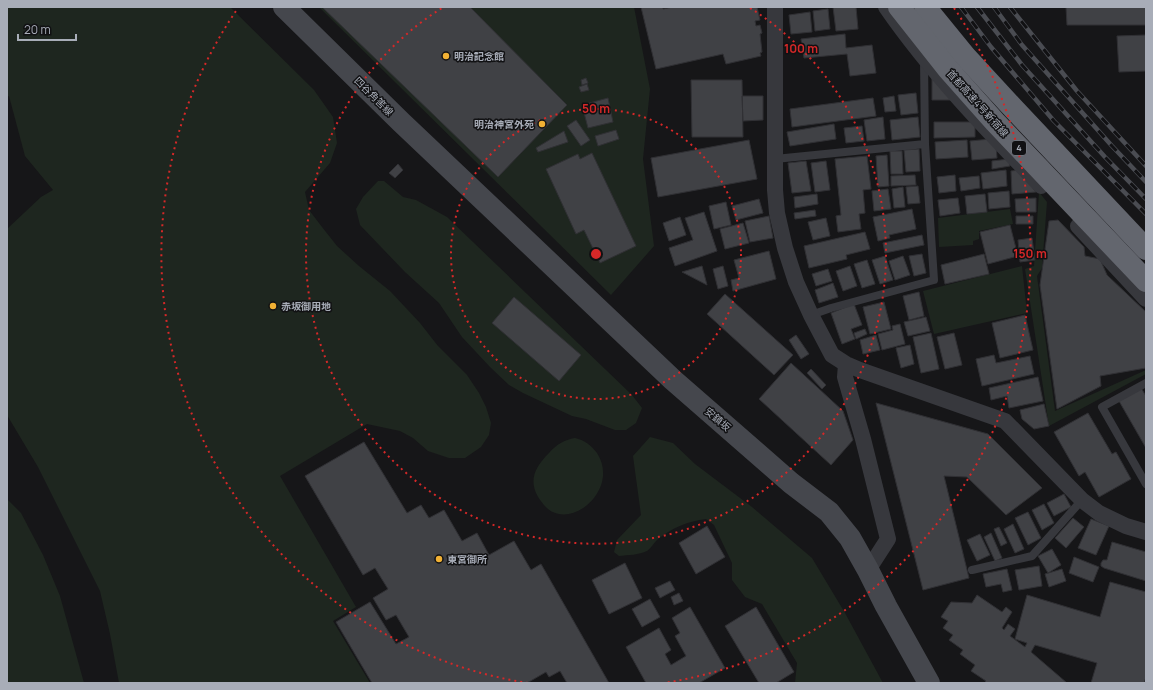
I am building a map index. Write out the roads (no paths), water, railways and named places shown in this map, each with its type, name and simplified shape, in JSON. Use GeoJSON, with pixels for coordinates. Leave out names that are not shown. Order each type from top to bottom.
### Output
{"type":"FeatureCollection","features":[{"type":"Feature","properties":{"kind":"highway","name":"4"},"geometry":{"type":"LineString","coordinates":[[925,7],[965,56],[1007,103],[1146,249]]}},
{"type":"Feature","properties":{"kind":"highway","name":"首都高速4号新宿線"},"geometry":{"type":"LineString","coordinates":[[895,9],[995,122],[1146,281]]}},
{"type":"Feature","properties":{"kind":"main road","name":"四谷角筈線"},"geometry":{"type":"LineString","coordinates":[[284,7],[466,185]]}},
{"type":"Feature","properties":{"kind":"main road","name":"安鎮坂"},"geometry":{"type":"LineString","coordinates":[[466,185],[673,380],[791,483],[829,512],[850,538],[929,683]]}},
{"type":"Feature","properties":{"kind":"street"},"geometry":{"type":"LineString","coordinates":[[775,7],[777,213],[785,248],[796,282],[832,355],[846,364],[860,370],[1005,421],[1082,500],[1099,513],[1126,526],[1146,532]]}},
{"type":"Feature","properties":{"kind":"street"},"geometry":{"type":"LineString","coordinates":[[895,9],[924,58],[993,137],[1051,196],[1146,299]]}},
{"type":"Feature","properties":{"kind":"street"},"geometry":{"type":"LineString","coordinates":[[846,364],[845,377],[863,439],[888,539],[868,570]]}},
{"type":"Feature","properties":{"kind":"lane"},"geometry":{"type":"LineString","coordinates":[[811,315],[934,280],[925,144],[924,58]]}},
{"type":"Feature","properties":{"kind":"lane"},"geometry":{"type":"LineString","coordinates":[[776,159],[925,144]]}},
{"type":"Feature","properties":{"kind":"lane"},"geometry":{"type":"LineString","coordinates":[[1146,383],[1102,407],[1146,484]]}},
{"type":"Feature","properties":{"kind":"lane"},"geometry":{"type":"LineString","coordinates":[[972,570],[1032,556],[1082,500]]}},
{"type":"Feature","properties":{"kind":"railway"},"geometry":{"type":"LineString","coordinates":[[961,7],[991,47],[1054,121],[1146,214]]}},
{"type":"Feature","properties":{"kind":"railway"},"geometry":{"type":"LineString","coordinates":[[977,7],[1022,65],[1105,157],[1146,199]]}},
{"type":"Feature","properties":{"kind":"railway"},"geometry":{"type":"LineString","coordinates":[[994,7],[1022,45],[1146,182]]}},
{"type":"Feature","properties":{"kind":"railway"},"geometry":{"type":"LineString","coordinates":[[1010,7],[1077,91],[1146,166]]}},
{"type":"Feature","properties":{"kind":"place","name":"明治記念館"},"geometry":{"type":"Point","coordinates":[446,56]}},
{"type":"Feature","properties":{"kind":"place","name":"明治神宮外苑"},"geometry":{"type":"Point","coordinates":[542,124]}},
{"type":"Feature","properties":{"kind":"place","name":"赤坂御用地"},"geometry":{"type":"Point","coordinates":[273,306]}},
{"type":"Feature","properties":{"kind":"place","name":"東宮御所"},"geometry":{"type":"Point","coordinates":[439,559]}}]}
